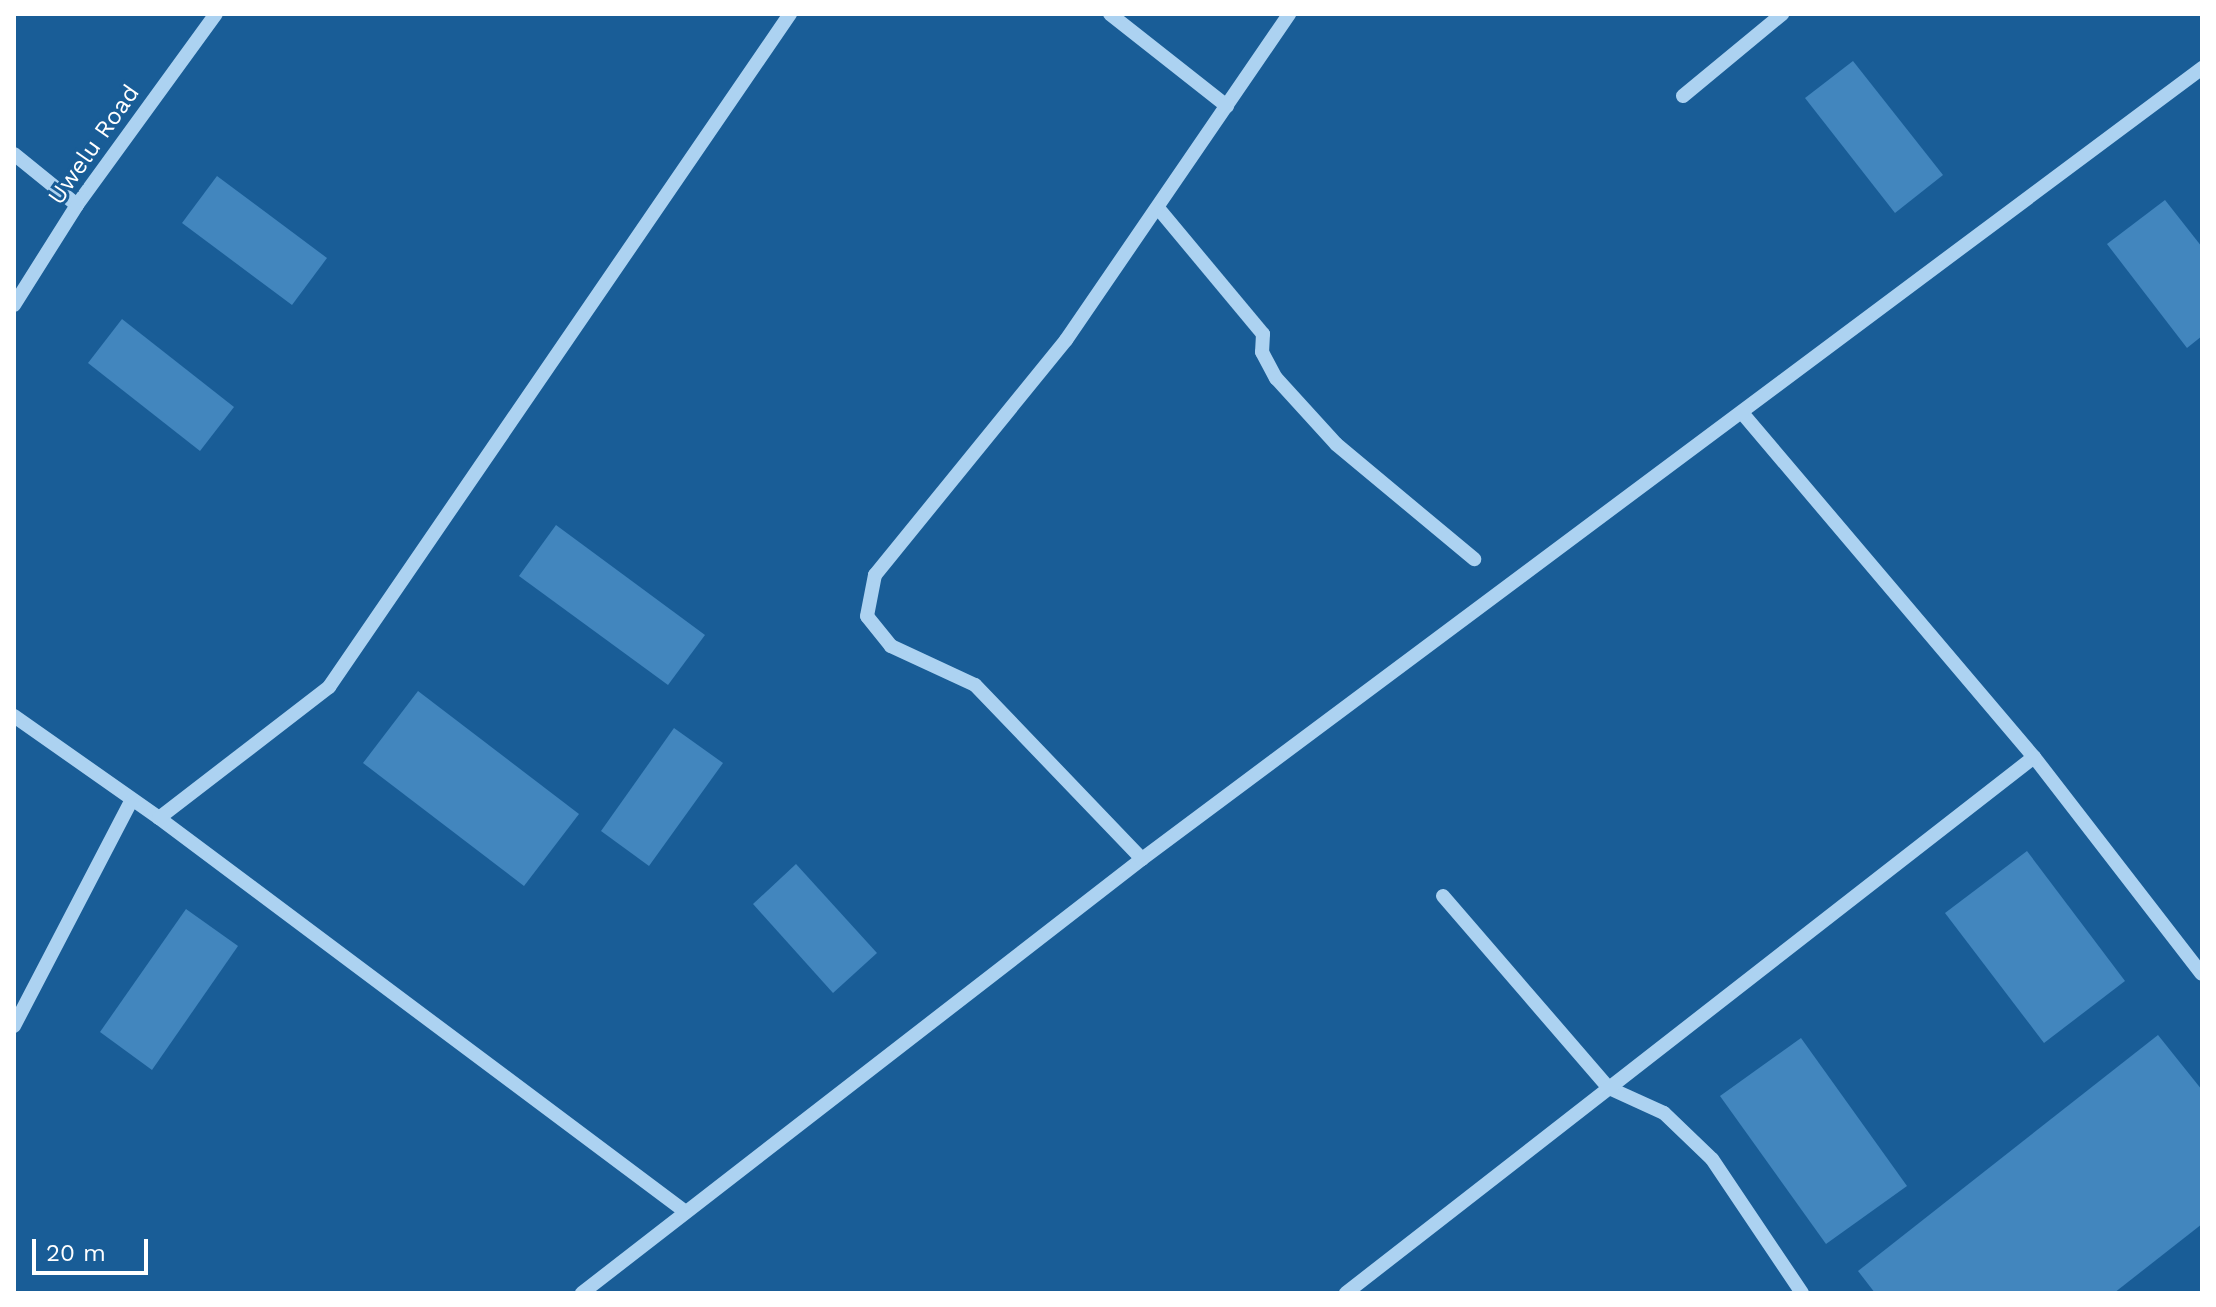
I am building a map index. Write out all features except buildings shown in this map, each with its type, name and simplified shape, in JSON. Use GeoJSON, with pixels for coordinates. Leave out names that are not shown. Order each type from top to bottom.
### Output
{"type":"FeatureCollection","features":[{"type":"Feature","properties":{"kind":"street","name":"Uwelu Road"},"geometry":{"type":"LineString","coordinates":[[14,305],[77,205],[216,14]]}},
{"type":"Feature","properties":{"kind":"street"},"geometry":{"type":"LineString","coordinates":[[159,818],[329,687],[790,14]]}},
{"type":"Feature","properties":{"kind":"street"},"geometry":{"type":"LineString","coordinates":[[1110,14],[1227,106]]}},
{"type":"Feature","properties":{"kind":"street"},"geometry":{"type":"LineString","coordinates":[[1142,859],[975,685],[891,646],[867,616],[875,575],[1066,340],[1289,14]]}},
{"type":"Feature","properties":{"kind":"street"},"geometry":{"type":"LineString","coordinates":[[1683,96],[1782,14]]}},
{"type":"Feature","properties":{"kind":"street"},"geometry":{"type":"LineString","coordinates":[[582,1293],[683,1210],[1142,859],[1743,414],[2202,68]]}},
{"type":"Feature","properties":{"kind":"street"},"geometry":{"type":"LineString","coordinates":[[14,154],[77,205]]}},
{"type":"Feature","properties":{"kind":"street"},"geometry":{"type":"LineString","coordinates":[[1158,208],[1263,334],[1262,352],[1276,378],[1336,444],[1474,559]]}},
{"type":"Feature","properties":{"kind":"street"},"geometry":{"type":"LineString","coordinates":[[1743,414],[2034,757],[2202,974]]}},
{"type":"Feature","properties":{"kind":"street"},"geometry":{"type":"LineString","coordinates":[[14,716],[159,818],[683,1210]]}},
{"type":"Feature","properties":{"kind":"street"},"geometry":{"type":"LineString","coordinates":[[1346,1293],[2034,757]]}},
{"type":"Feature","properties":{"kind":"street"},"geometry":{"type":"LineString","coordinates":[[14,1026],[131,801]]}},
{"type":"Feature","properties":{"kind":"street"},"geometry":{"type":"LineString","coordinates":[[1443,896],[1609,1088],[1664,1113],[1712,1159],[1802,1293]]}}]}
